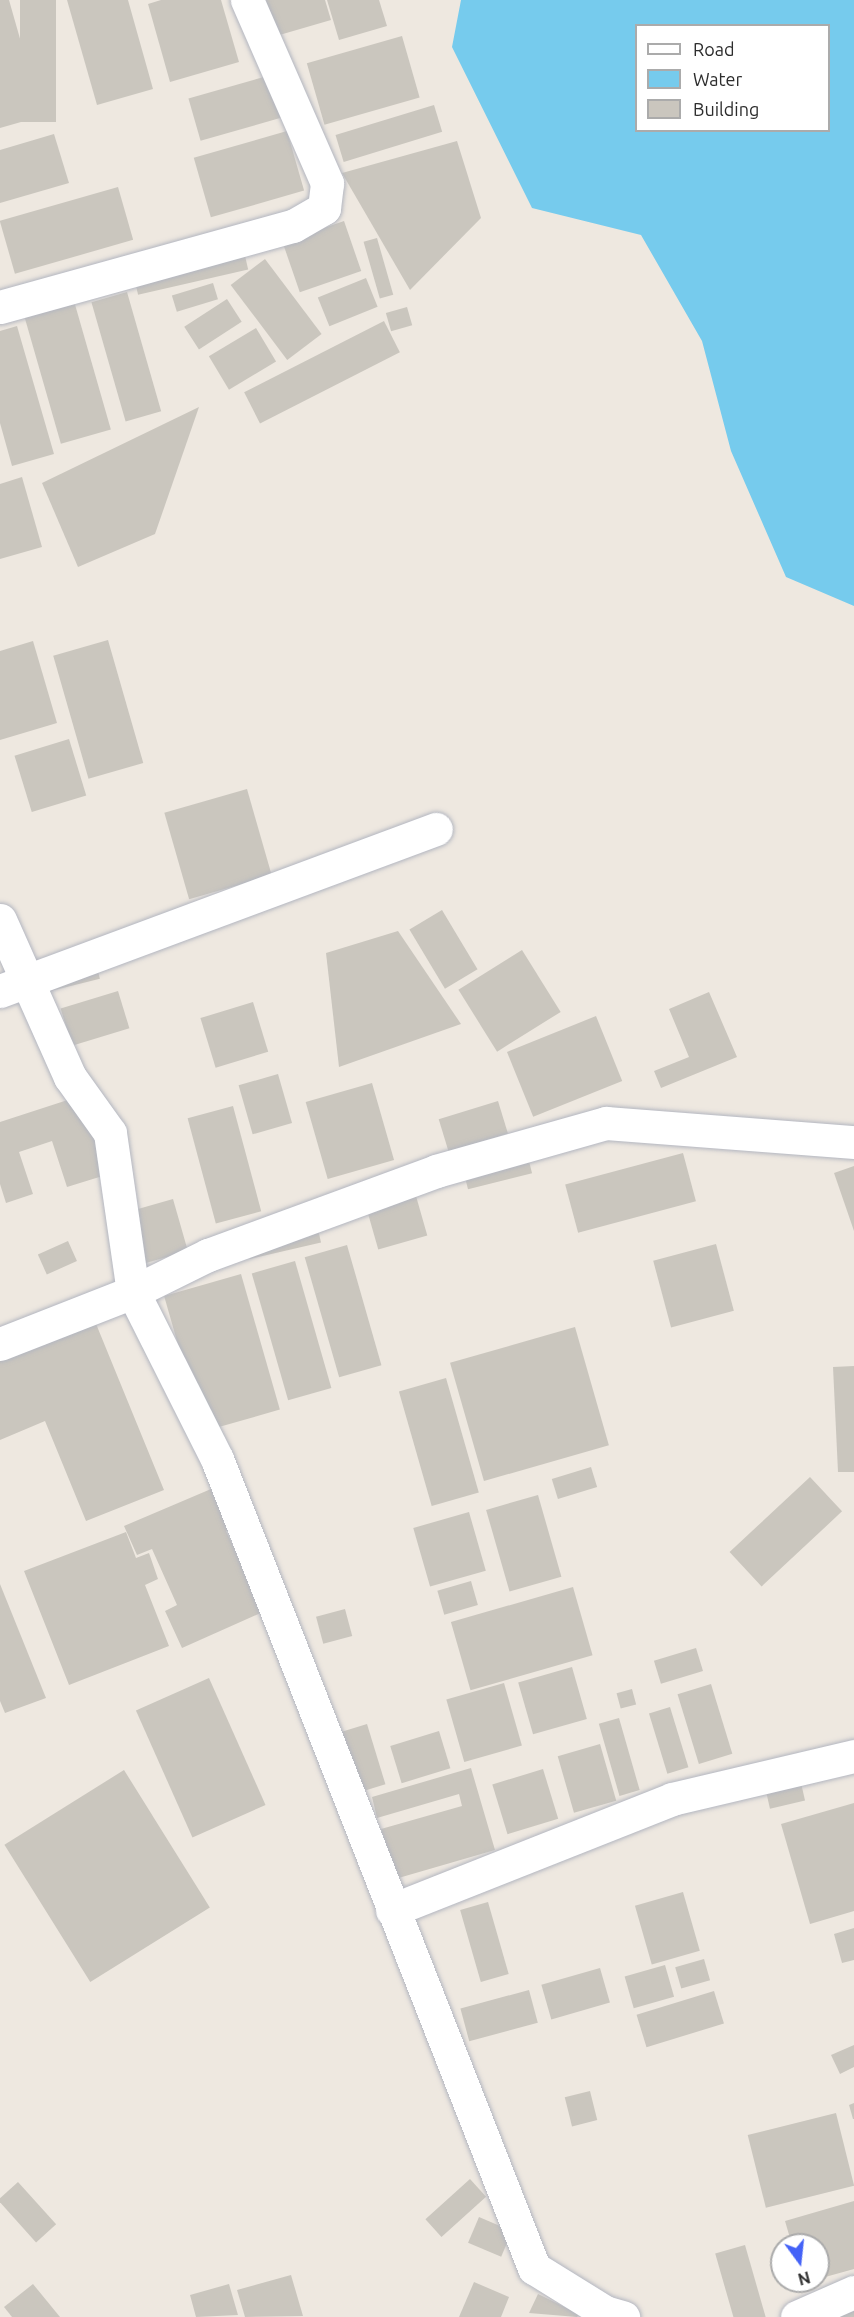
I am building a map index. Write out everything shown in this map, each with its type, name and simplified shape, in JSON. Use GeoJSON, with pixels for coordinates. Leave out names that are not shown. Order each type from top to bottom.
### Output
{"type":"FeatureCollection","features":[{"type":"Feature","properties":{"kind":"street"},"geometry":{"type":"LineString","coordinates":[[0,308],[293,226],[324,207],[327,183],[247,0]]}},
{"type":"Feature","properties":{"kind":"street"},"geometry":{"type":"LineString","coordinates":[[14,986],[436,829]]}},
{"type":"Feature","properties":{"kind":"street"},"geometry":{"type":"LineString","coordinates":[[0,920],[14,986],[70,1077],[110,1133],[133,1292],[217,1460],[534,2268],[623,2317]]}},
{"type":"Feature","properties":{"kind":"street"},"geometry":{"type":"LineString","coordinates":[[0,1344],[133,1292],[208,1254],[436,1171],[606,1124],[854,1142]]}},
{"type":"Feature","properties":{"kind":"street"},"geometry":{"type":"LineString","coordinates":[[392,1910],[672,1799],[854,1756]]}},
{"type":"Feature","properties":{"kind":"street"},"geometry":{"type":"LineString","coordinates":[[797,2317],[854,2292]]}},
{"type":"Feature","properties":{"kind":"water"},"geometry":{"type":"Polygon","coordinates":[[[461,0],[854,0],[854,606],[786,577],[731,451],[702,341],[641,235],[532,208],[452,47],[461,0]]]}},
{"type":"Feature","properties":{"kind":"building"},"geometry":{"type":"Polygon","coordinates":[[[0,0],[9,0],[42,116],[0,128],[0,0]]]}},
{"type":"Feature","properties":{"kind":"building"},"geometry":{"type":"Polygon","coordinates":[[[20,0],[56,0],[56,122],[20,122],[20,0]]]}},
{"type":"Feature","properties":{"kind":"building"},"geometry":{"type":"Polygon","coordinates":[[[67,0],[128,0],[153,89],[97,105],[67,0]]]}},
{"type":"Feature","properties":{"kind":"building"},"geometry":{"type":"Polygon","coordinates":[[[161,0],[221,0],[239,62],[170,82],[148,4],[161,0]]]}},
{"type":"Feature","properties":{"kind":"building"},"geometry":{"type":"Polygon","coordinates":[[[266,0],[325,0],[331,20],[276,36],[266,0]]]}},
{"type":"Feature","properties":{"kind":"building"},"geometry":{"type":"Polygon","coordinates":[[[327,0],[379,0],[387,26],[339,40],[327,0]]]}},
{"type":"Feature","properties":{"kind":"building"},"geometry":{"type":"Polygon","coordinates":[[[402,36],[420,98],[324,125],[307,63],[402,36]]]}},
{"type":"Feature","properties":{"kind":"building"},"geometry":{"type":"Polygon","coordinates":[[[274,74],[286,116],[201,141],[188,99],[274,74]]]}},
{"type":"Feature","properties":{"kind":"building"},"geometry":{"type":"Polygon","coordinates":[[[434,105],[442,132],[344,162],[336,135],[434,105]]]}},
{"type":"Feature","properties":{"kind":"building"},"geometry":{"type":"Polygon","coordinates":[[[287,131],[304,191],[211,217],[194,158],[287,131]]]}},
{"type":"Feature","properties":{"kind":"building"},"geometry":{"type":"Polygon","coordinates":[[[54,134],[69,183],[0,203],[0,150],[54,134]]]}},
{"type":"Feature","properties":{"kind":"building"},"geometry":{"type":"Polygon","coordinates":[[[457,141],[481,218],[410,290],[342,173],[457,141]]]}},
{"type":"Feature","properties":{"kind":"building"},"geometry":{"type":"Polygon","coordinates":[[[118,187],[133,240],[15,274],[0,221],[118,187]]]}},
{"type":"Feature","properties":{"kind":"building"},"geometry":{"type":"Polygon","coordinates":[[[344,221],[361,271],[300,292],[283,242],[344,221]]]}},
{"type":"Feature","properties":{"kind":"building"},"geometry":{"type":"Polygon","coordinates":[[[377,238],[393,295],[380,299],[364,242],[377,238]]]}},
{"type":"Feature","properties":{"kind":"building"},"geometry":{"type":"Polygon","coordinates":[[[243,247],[248,269],[138,295],[133,272],[243,247]]]}},
{"type":"Feature","properties":{"kind":"building"},"geometry":{"type":"Polygon","coordinates":[[[265,259],[322,334],[287,360],[231,285],[265,259]]]}},
{"type":"Feature","properties":{"kind":"building"},"geometry":{"type":"Polygon","coordinates":[[[366,278],[378,307],[329,326],[318,297],[366,278]]]}},
{"type":"Feature","properties":{"kind":"building"},"geometry":{"type":"Polygon","coordinates":[[[213,283],[218,299],[177,312],[172,296],[213,283]]]}},
{"type":"Feature","properties":{"kind":"building"},"geometry":{"type":"Polygon","coordinates":[[[127,292],[161,411],[126,421],[91,302],[127,292]]]}},
{"type":"Feature","properties":{"kind":"building"},"geometry":{"type":"Polygon","coordinates":[[[72,294],[111,430],[61,444],[22,308],[72,294]]]}},
{"type":"Feature","properties":{"kind":"building"},"geometry":{"type":"Polygon","coordinates":[[[227,299],[242,322],[199,349],[184,327],[227,299]]]}},
{"type":"Feature","properties":{"kind":"building"},"geometry":{"type":"Polygon","coordinates":[[[407,307],[412,325],[391,331],[386,313],[407,307]]]}},
{"type":"Feature","properties":{"kind":"building"},"geometry":{"type":"Polygon","coordinates":[[[384,321],[400,352],[260,423],[244,392],[384,321]]]}},
{"type":"Feature","properties":{"kind":"building"},"geometry":{"type":"Polygon","coordinates":[[[17,326],[54,454],[12,466],[0,423],[0,331],[17,326]]]}},
{"type":"Feature","properties":{"kind":"building"},"geometry":{"type":"Polygon","coordinates":[[[256,328],[276,361],[229,390],[209,356],[256,328]]]}},
{"type":"Feature","properties":{"kind":"building"},"geometry":{"type":"Polygon","coordinates":[[[199,407],[155,534],[78,567],[42,483],[199,407]]]}},
{"type":"Feature","properties":{"kind":"building"},"geometry":{"type":"Polygon","coordinates":[[[22,477],[42,547],[0,559],[0,484],[22,477]]]}},
{"type":"Feature","properties":{"kind":"building"},"geometry":{"type":"Polygon","coordinates":[[[108,640],[143,763],[88,779],[53,656],[108,640]]]}},
{"type":"Feature","properties":{"kind":"building"},"geometry":{"type":"Polygon","coordinates":[[[33,641],[57,723],[0,740],[0,651],[33,641]]]}},
{"type":"Feature","properties":{"kind":"building"},"geometry":{"type":"Polygon","coordinates":[[[69,739],[86,795],[32,812],[14,756],[69,739]]]}},
{"type":"Feature","properties":{"kind":"building"},"geometry":{"type":"Polygon","coordinates":[[[247,789],[272,876],[189,899],[164,813],[247,789]]]}},
{"type":"Feature","properties":{"kind":"building"},"geometry":{"type":"Polygon","coordinates":[[[442,910],[478,969],[445,989],[409,930],[442,910]]]}},
{"type":"Feature","properties":{"kind":"building"},"geometry":{"type":"Polygon","coordinates":[[[398,931],[461,1024],[339,1067],[326,953],[398,931]]]}},
{"type":"Feature","properties":{"kind":"building"},"geometry":{"type":"Polygon","coordinates":[[[522,950],[561,1012],[497,1052],[458,990],[522,950]]]}},
{"type":"Feature","properties":{"kind":"building"},"geometry":{"type":"Polygon","coordinates":[[[97,967],[100,979],[45,992],[42,981],[97,967]]]}},
{"type":"Feature","properties":{"kind":"building"},"geometry":{"type":"Polygon","coordinates":[[[118,991],[129,1028],[72,1046],[61,1009],[118,991]]]}},
{"type":"Feature","properties":{"kind":"building"},"geometry":{"type":"Polygon","coordinates":[[[709,992],[737,1057],[661,1088],[654,1071],[689,1057],[669,1009],[709,992]]]}},
{"type":"Feature","properties":{"kind":"building"},"geometry":{"type":"Polygon","coordinates":[[[253,1002],[268,1052],[216,1068],[200,1018],[253,1002]]]}},
{"type":"Feature","properties":{"kind":"building"},"geometry":{"type":"Polygon","coordinates":[[[596,1016],[622,1081],[533,1117],[507,1052],[596,1016]]]}},
{"type":"Feature","properties":{"kind":"building"},"geometry":{"type":"Polygon","coordinates":[[[278,1074],[292,1123],[253,1134],[239,1085],[278,1074]]]}},
{"type":"Feature","properties":{"kind":"building"},"geometry":{"type":"Polygon","coordinates":[[[372,1083],[394,1160],[328,1179],[306,1102],[372,1083]]]}},
{"type":"Feature","properties":{"kind":"building"},"geometry":{"type":"Polygon","coordinates":[[[83,1095],[109,1174],[67,1187],[52,1141],[19,1152],[33,1194],[6,1203],[0,1184],[0,1122],[83,1095]]]}},
{"type":"Feature","properties":{"kind":"building"},"geometry":{"type":"Polygon","coordinates":[[[498,1101],[508,1134],[449,1152],[439,1119],[498,1101]]]}},
{"type":"Feature","properties":{"kind":"building"},"geometry":{"type":"Polygon","coordinates":[[[233,1106],[261,1211],[216,1223],[188,1118],[233,1106]]]}},
{"type":"Feature","properties":{"kind":"building"},"geometry":{"type":"Polygon","coordinates":[[[526,1149],[532,1173],[468,1189],[462,1165],[526,1149]]]}},
{"type":"Feature","properties":{"kind":"building"},"geometry":{"type":"Polygon","coordinates":[[[683,1153],[696,1201],[578,1233],[565,1185],[683,1153]]]}},
{"type":"Feature","properties":{"kind":"building"},"geometry":{"type":"Polygon","coordinates":[[[854,1166],[854,1231],[834,1173],[854,1166]]]}},
{"type":"Feature","properties":{"kind":"building"},"geometry":{"type":"Polygon","coordinates":[[[416,1196],[427,1235],[378,1249],[367,1210],[416,1196]]]}},
{"type":"Feature","properties":{"kind":"building"},"geometry":{"type":"Polygon","coordinates":[[[173,1199],[188,1251],[139,1265],[124,1213],[173,1199]]]}},
{"type":"Feature","properties":{"kind":"building"},"geometry":{"type":"Polygon","coordinates":[[[317,1225],[321,1243],[250,1259],[246,1241],[317,1225]]]}},
{"type":"Feature","properties":{"kind":"building"},"geometry":{"type":"Polygon","coordinates":[[[68,1241],[77,1261],[47,1275],[38,1254],[68,1241]]]}},
{"type":"Feature","properties":{"kind":"building"},"geometry":{"type":"Polygon","coordinates":[[[716,1244],[734,1311],[671,1327],[653,1261],[716,1244]]]}},
{"type":"Feature","properties":{"kind":"building"},"geometry":{"type":"Polygon","coordinates":[[[347,1245],[381,1365],[339,1377],[305,1257],[347,1245]]]}},
{"type":"Feature","properties":{"kind":"building"},"geometry":{"type":"Polygon","coordinates":[[[295,1261],[331,1388],[288,1400],[252,1273],[295,1261]]]}},
{"type":"Feature","properties":{"kind":"building"},"geometry":{"type":"Polygon","coordinates":[[[241,1274],[280,1410],[203,1432],[164,1296],[241,1274]]]}},
{"type":"Feature","properties":{"kind":"building"},"geometry":{"type":"Polygon","coordinates":[[[92,1314],[164,1490],[86,1521],[45,1421],[0,1440],[0,1352],[92,1314]]]}},
{"type":"Feature","properties":{"kind":"building"},"geometry":{"type":"Polygon","coordinates":[[[575,1327],[609,1445],[484,1481],[450,1363],[575,1327]]]}},
{"type":"Feature","properties":{"kind":"building"},"geometry":{"type":"Polygon","coordinates":[[[854,1366],[854,1472],[838,1472],[833,1367],[854,1366]]]}},
{"type":"Feature","properties":{"kind":"building"},"geometry":{"type":"Polygon","coordinates":[[[446,1378],[479,1492],[432,1506],[399,1392],[446,1378]]]}},
{"type":"Feature","properties":{"kind":"building"},"geometry":{"type":"Polygon","coordinates":[[[591,1467],[597,1487],[558,1499],[552,1479],[591,1467]]]}},
{"type":"Feature","properties":{"kind":"building"},"geometry":{"type":"Polygon","coordinates":[[[810,1477],[842,1511],[762,1586],[730,1552],[810,1477]]]}},
{"type":"Feature","properties":{"kind":"building"},"geometry":{"type":"Polygon","coordinates":[[[211,1489],[241,1525],[226,1531],[265,1611],[182,1648],[165,1611],[177,1605],[152,1549],[137,1555],[124,1526],[211,1489]]]}},
{"type":"Feature","properties":{"kind":"building"},"geometry":{"type":"Polygon","coordinates":[[[538,1495],[561,1577],[510,1592],[486,1510],[538,1495]]]}},
{"type":"Feature","properties":{"kind":"building"},"geometry":{"type":"Polygon","coordinates":[[[469,1512],[486,1571],[430,1587],[413,1528],[469,1512]]]}},
{"type":"Feature","properties":{"kind":"building"},"geometry":{"type":"Polygon","coordinates":[[[126,1532],[136,1558],[149,1553],[158,1579],[145,1585],[169,1646],[69,1685],[24,1571],[126,1532]]]}},
{"type":"Feature","properties":{"kind":"building"},"geometry":{"type":"Polygon","coordinates":[[[471,1581],[478,1605],[444,1615],[437,1591],[471,1581]]]}},
{"type":"Feature","properties":{"kind":"building"},"geometry":{"type":"Polygon","coordinates":[[[0,1584],[46,1698],[5,1713],[0,1701],[0,1584]]]}},
{"type":"Feature","properties":{"kind":"building"},"geometry":{"type":"Polygon","coordinates":[[[573,1587],[593,1655],[470,1690],[451,1622],[573,1587]]]}},
{"type":"Feature","properties":{"kind":"building"},"geometry":{"type":"Polygon","coordinates":[[[345,1609],[352,1636],[323,1644],[316,1617],[345,1609]]]}},
{"type":"Feature","properties":{"kind":"building"},"geometry":{"type":"Polygon","coordinates":[[[696,1648],[703,1671],[661,1684],[654,1661],[696,1648]]]}},
{"type":"Feature","properties":{"kind":"building"},"geometry":{"type":"Polygon","coordinates":[[[572,1667],[587,1719],[533,1734],[518,1682],[572,1667]]]}},
{"type":"Feature","properties":{"kind":"building"},"geometry":{"type":"Polygon","coordinates":[[[209,1678],[266,1805],[192,1838],[136,1711],[209,1678]]]}},
{"type":"Feature","properties":{"kind":"building"},"geometry":{"type":"Polygon","coordinates":[[[504,1683],[522,1745],[464,1762],[446,1700],[504,1683]]]}},
{"type":"Feature","properties":{"kind":"building"},"geometry":{"type":"Polygon","coordinates":[[[711,1684],[732,1754],[699,1764],[678,1694],[711,1684]]]}},
{"type":"Feature","properties":{"kind":"building"},"geometry":{"type":"Polygon","coordinates":[[[632,1689],[636,1704],[621,1709],[617,1693],[632,1689]]]}},
{"type":"Feature","properties":{"kind":"building"},"geometry":{"type":"Polygon","coordinates":[[[670,1707],[688,1767],[667,1774],[649,1713],[670,1707]]]}},
{"type":"Feature","properties":{"kind":"building"},"geometry":{"type":"Polygon","coordinates":[[[619,1718],[640,1790],[619,1796],[599,1724],[619,1718]]]}},
{"type":"Feature","properties":{"kind":"building"},"geometry":{"type":"Polygon","coordinates":[[[367,1724],[385,1784],[359,1792],[340,1732],[367,1724]]]}},
{"type":"Feature","properties":{"kind":"building"},"geometry":{"type":"Polygon","coordinates":[[[439,1731],[450,1768],[402,1783],[390,1746],[439,1731]]]}},
{"type":"Feature","properties":{"kind":"building"},"geometry":{"type":"Polygon","coordinates":[[[600,1744],[616,1801],[574,1813],[558,1756],[600,1744]]]}},
{"type":"Feature","properties":{"kind":"building"},"geometry":{"type":"Polygon","coordinates":[[[471,1768],[495,1850],[395,1879],[381,1829],[462,1806],[459,1794],[377,1818],[372,1797],[471,1768]]]}},
{"type":"Feature","properties":{"kind":"building"},"geometry":{"type":"Polygon","coordinates":[[[543,1769],[558,1819],[508,1834],[492,1784],[543,1769]]]}},
{"type":"Feature","properties":{"kind":"building"},"geometry":{"type":"Polygon","coordinates":[[[124,1770],[210,1907],[90,1982],[4,1845],[124,1770]]]}},
{"type":"Feature","properties":{"kind":"building"},"geometry":{"type":"Polygon","coordinates":[[[801,1783],[805,1801],[770,1809],[766,1791],[801,1783]]]}},
{"type":"Feature","properties":{"kind":"building"},"geometry":{"type":"Polygon","coordinates":[[[854,1803],[854,1911],[810,1924],[781,1824],[854,1803]]]}},
{"type":"Feature","properties":{"kind":"building"},"geometry":{"type":"Polygon","coordinates":[[[683,1892],[700,1951],[652,1964],[635,1906],[683,1892]]]}},
{"type":"Feature","properties":{"kind":"building"},"geometry":{"type":"Polygon","coordinates":[[[488,1902],[509,1974],[481,1982],[460,1910],[488,1902]]]}},
{"type":"Feature","properties":{"kind":"building"},"geometry":{"type":"Polygon","coordinates":[[[854,1928],[854,1960],[842,1963],[834,1934],[854,1928]]]}},
{"type":"Feature","properties":{"kind":"building"},"geometry":{"type":"Polygon","coordinates":[[[704,1959],[710,1980],[681,1988],[675,1967],[704,1959]]]}},
{"type":"Feature","properties":{"kind":"building"},"geometry":{"type":"Polygon","coordinates":[[[665,1965],[674,1997],[634,2008],[625,1977],[665,1965]]]}},
{"type":"Feature","properties":{"kind":"building"},"geometry":{"type":"Polygon","coordinates":[[[600,1968],[610,2003],[551,2019],[541,1985],[600,1968]]]}},
{"type":"Feature","properties":{"kind":"building"},"geometry":{"type":"Polygon","coordinates":[[[529,1990],[538,2023],[469,2041],[460,2008],[529,1990]]]}},
{"type":"Feature","properties":{"kind":"building"},"geometry":{"type":"Polygon","coordinates":[[[714,1991],[724,2024],[646,2047],[637,2015],[714,1991]]]}},
{"type":"Feature","properties":{"kind":"building"},"geometry":{"type":"Polygon","coordinates":[[[854,2045],[854,2067],[840,2074],[831,2055],[854,2045]]]}},
{"type":"Feature","properties":{"kind":"building"},"geometry":{"type":"Polygon","coordinates":[[[590,2091],[597,2120],[572,2126],[565,2097],[590,2091]]]}},
{"type":"Feature","properties":{"kind":"building"},"geometry":{"type":"Polygon","coordinates":[[[854,2103],[854,2119],[853,2119],[849,2105],[854,2103]]]}},
{"type":"Feature","properties":{"kind":"building"},"geometry":{"type":"Polygon","coordinates":[[[836,2113],[854,2186],[766,2208],[748,2135],[836,2113]]]}},
{"type":"Feature","properties":{"kind":"building"},"geometry":{"type":"Polygon","coordinates":[[[470,2179],[486,2197],[441,2237],[425,2219],[470,2179]]]}},
{"type":"Feature","properties":{"kind":"building"},"geometry":{"type":"Polygon","coordinates":[[[18,2182],[56,2224],[36,2242],[0,2202],[0,2198],[18,2182]]]}},
{"type":"Feature","properties":{"kind":"building"},"geometry":{"type":"Polygon","coordinates":[[[854,2201],[854,2269],[830,2276],[830,2233],[788,2233],[785,2221],[854,2201]]]}},
{"type":"Feature","properties":{"kind":"building"},"geometry":{"type":"Polygon","coordinates":[[[479,2217],[512,2231],[501,2257],[468,2243],[479,2217]]]}},
{"type":"Feature","properties":{"kind":"building"},"geometry":{"type":"Polygon","coordinates":[[[745,2245],[766,2317],[733,2317],[715,2254],[745,2245]]]}},
{"type":"Feature","properties":{"kind":"building"},"geometry":{"type":"Polygon","coordinates":[[[291,2275],[303,2316],[245,2317],[237,2290],[291,2275]]]}},
{"type":"Feature","properties":{"kind":"building"},"geometry":{"type":"Polygon","coordinates":[[[474,2282],[509,2297],[501,2317],[459,2317],[474,2282]]]}},
{"type":"Feature","properties":{"kind":"building"},"geometry":{"type":"Polygon","coordinates":[[[33,2284],[60,2317],[12,2317],[4,2307],[33,2284]]]}},
{"type":"Feature","properties":{"kind":"building"},"geometry":{"type":"Polygon","coordinates":[[[229,2284],[238,2315],[196,2317],[190,2295],[229,2284]]]}},
{"type":"Feature","properties":{"kind":"building"},"geometry":{"type":"Polygon","coordinates":[[[538,2294],[579,2314],[577,2317],[529,2313],[538,2294]]]}},
{"type":"Feature","properties":{"kind":"building"},"geometry":{"type":"Polygon","coordinates":[[[854,2302],[854,2317],[837,2317],[854,2302]]]}}]}
